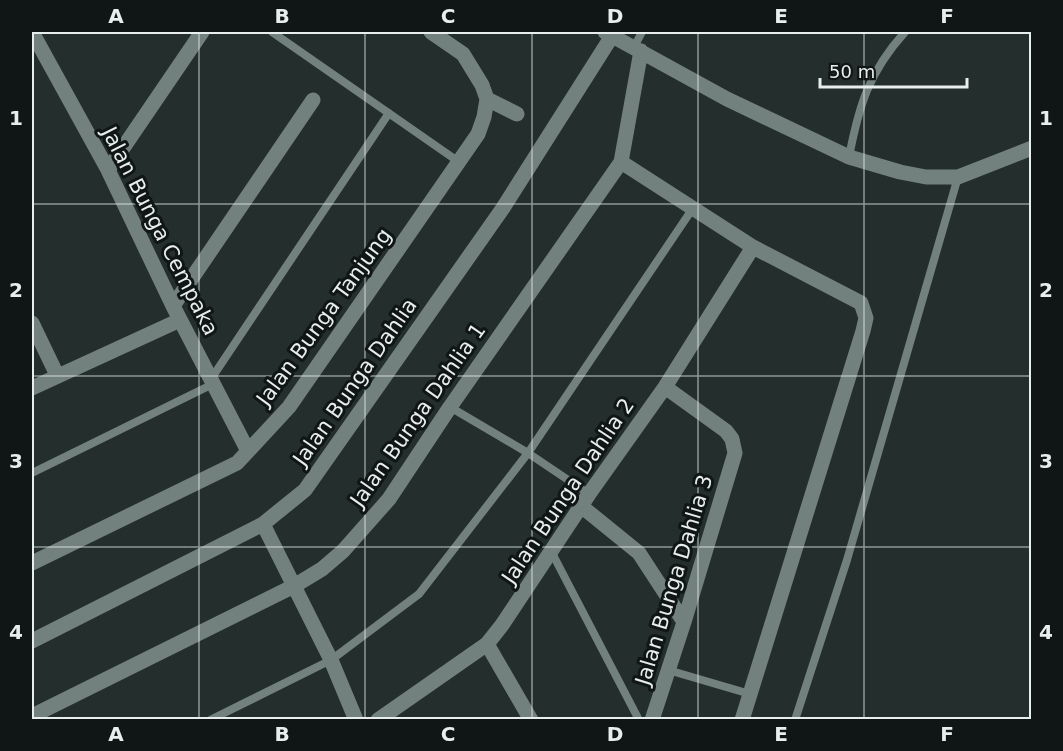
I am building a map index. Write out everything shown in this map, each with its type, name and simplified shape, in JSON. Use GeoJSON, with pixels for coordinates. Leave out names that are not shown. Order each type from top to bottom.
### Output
{"type":"FeatureCollection","features":[{"type":"Feature","properties":{"kind":"street","name":"Jalan Bunga Cempaka"},"geometry":{"type":"LineString","coordinates":[[32,32],[108,171],[180,321],[248,451]]}},
{"type":"Feature","properties":{"kind":"street"},"geometry":{"type":"LineString","coordinates":[[108,171],[202,32]]}},
{"type":"Feature","properties":{"kind":"street"},"geometry":{"type":"LineString","coordinates":[[431,32],[464,54],[479,78],[487,99],[517,114]]}},
{"type":"Feature","properties":{"kind":"street"},"geometry":{"type":"LineString","coordinates":[[608,34],[727,99],[849,157],[926,177],[958,177],[1032,148]]}},
{"type":"Feature","properties":{"kind":"street","name":"Jalan Bunga Dahlia"},"geometry":{"type":"LineString","coordinates":[[32,641],[263,524],[305,490],[503,208],[608,34]]}},
{"type":"Feature","properties":{"kind":"street","name":"Jalan Bunga Dahlia 1"},"geometry":{"type":"LineString","coordinates":[[36,716],[294,586],[322,569],[343,551],[389,499],[450,407],[621,162],[637,50]]}},
{"type":"Feature","properties":{"kind":"street","name":"Jalan Bunga Tanjung"},"geometry":{"type":"LineString","coordinates":[[32,563],[237,463],[289,407],[459,162],[478,134],[487,99]]}},
{"type":"Feature","properties":{"kind":"street"},"geometry":{"type":"LineString","coordinates":[[173,306],[313,100]]}},
{"type":"Feature","properties":{"kind":"street"},"geometry":{"type":"LineString","coordinates":[[621,162],[753,247],[861,303],[866,318],[842,402],[742,720]]}},
{"type":"Feature","properties":{"kind":"street","name":"Jalan Bunga Dahlia 2"},"geometry":{"type":"LineString","coordinates":[[378,720],[487,644],[665,387],[753,247]]}},
{"type":"Feature","properties":{"kind":"street"},"geometry":{"type":"LineString","coordinates":[[32,388],[180,321]]}},
{"type":"Feature","properties":{"kind":"street"},"geometry":{"type":"LineString","coordinates":[[32,323],[57,375]]}},
{"type":"Feature","properties":{"kind":"street","name":"Jalan Bunga Dahlia 3"},"geometry":{"type":"LineString","coordinates":[[652,720],[735,453],[732,439],[726,431],[665,387]]}},
{"type":"Feature","properties":{"kind":"street"},"geometry":{"type":"LineString","coordinates":[[585,500],[639,553],[684,622]]}},
{"type":"Feature","properties":{"kind":"street"},"geometry":{"type":"LineString","coordinates":[[263,524],[331,660],[356,720]]}},
{"type":"Feature","properties":{"kind":"street"},"geometry":{"type":"LineString","coordinates":[[487,644],[531,720]]}},
{"type":"Feature","properties":{"kind":"lane"},"geometry":{"type":"LineString","coordinates":[[272,32],[459,162]]}},
{"type":"Feature","properties":{"kind":"lane"},"geometry":{"type":"LineString","coordinates":[[637,50],[642,32]]}},
{"type":"Feature","properties":{"kind":"lane"},"geometry":{"type":"LineString","coordinates":[[849,157],[856,119],[868,86],[886,52],[905,32]]}},
{"type":"Feature","properties":{"kind":"lane"},"geometry":{"type":"LineString","coordinates":[[32,472],[212,382],[389,113]]}},
{"type":"Feature","properties":{"kind":"lane"},"geometry":{"type":"LineString","coordinates":[[795,720],[847,560],[958,177]]}},
{"type":"Feature","properties":{"kind":"lane"},"geometry":{"type":"LineString","coordinates":[[210,720],[331,660],[419,594],[528,453],[693,208]]}},
{"type":"Feature","properties":{"kind":"lane"},"geometry":{"type":"LineString","coordinates":[[450,407],[528,453],[585,500]]}},
{"type":"Feature","properties":{"kind":"lane"},"geometry":{"type":"LineString","coordinates":[[551,551],[639,720]]}},
{"type":"Feature","properties":{"kind":"lane"},"geometry":{"type":"LineString","coordinates":[[668,670],[750,694]]}}]}
